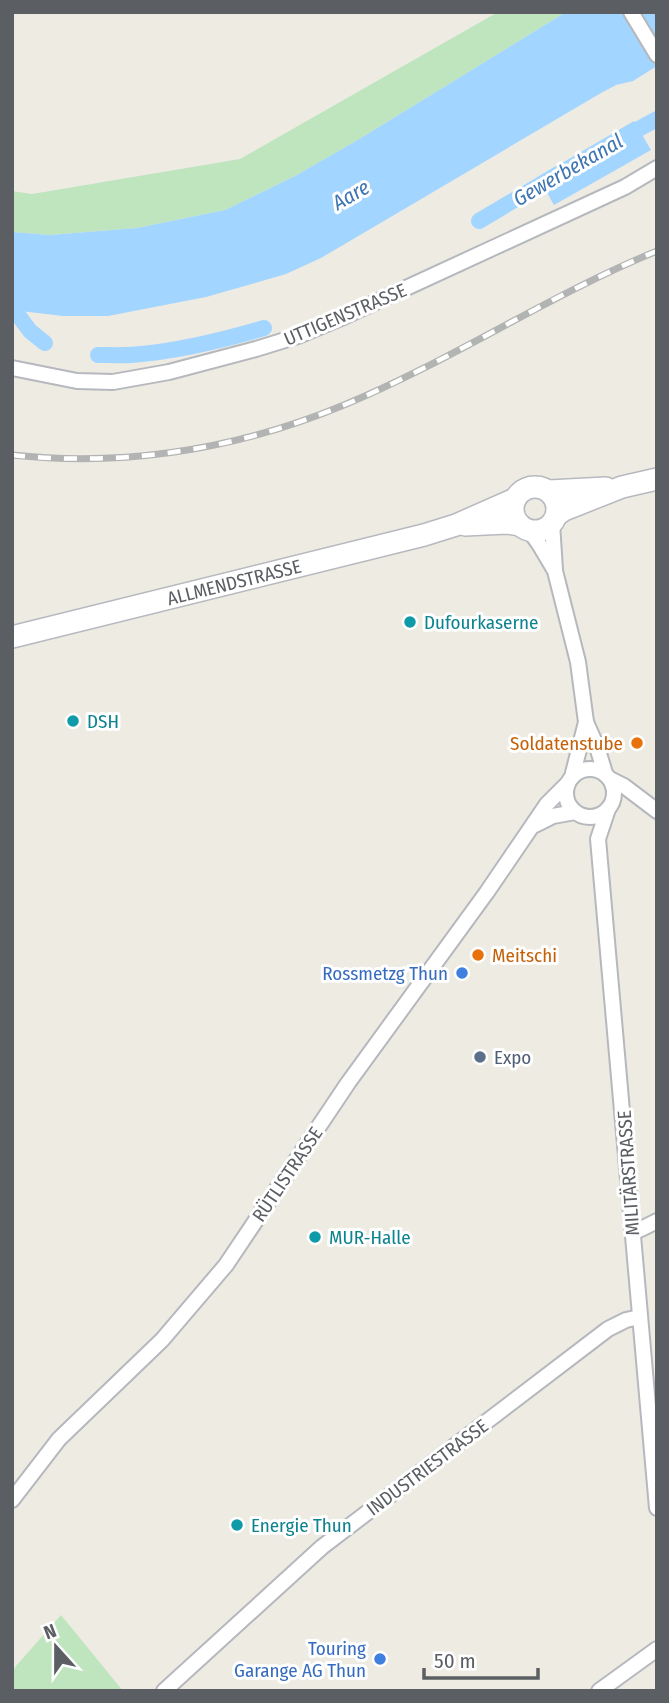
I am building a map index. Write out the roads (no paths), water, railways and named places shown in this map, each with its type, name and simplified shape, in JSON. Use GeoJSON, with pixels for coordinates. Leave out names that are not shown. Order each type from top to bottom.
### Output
{"type":"FeatureCollection","features":[{"type":"Feature","properties":{"kind":"main road"},"geometry":{"type":"LineString","coordinates":[[622,487],[549,491],[537,486],[531,487],[519,493],[514,515],[524,527],[539,531],[564,510],[622,487],[657,478]]}},
{"type":"Feature","properties":{"kind":"main road"},"geometry":{"type":"LineString","coordinates":[[549,491],[557,502],[554,519]]}},
{"type":"Feature","properties":{"kind":"main road","name":"ALLMENDSTRASSE"},"geometry":{"type":"LineString","coordinates":[[12,637],[424,535],[456,526],[516,499]]}},
{"type":"Feature","properties":{"kind":"main road","name":"ALLMENDSTRASSE"},"geometry":{"type":"LineString","coordinates":[[456,526],[507,523],[524,527]]}},
{"type":"Feature","properties":{"kind":"street"},"geometry":{"type":"LineString","coordinates":[[631,12],[657,55]]}},
{"type":"Feature","properties":{"kind":"street","name":"UTTIGENSTRASSE"},"geometry":{"type":"LineString","coordinates":[[12,369],[77,381],[113,382],[169,372],[267,346],[314,330],[416,285],[657,169]]}},
{"type":"Feature","properties":{"kind":"street"},"geometry":{"type":"LineString","coordinates":[[554,519],[555,571],[578,662],[586,722],[615,792],[610,808]]}},
{"type":"Feature","properties":{"kind":"street"},"geometry":{"type":"LineString","coordinates":[[524,527],[539,544],[555,571]]}},
{"type":"Feature","properties":{"kind":"street"},"geometry":{"type":"LineString","coordinates":[[578,814],[567,801],[566,792],[586,722]]}},
{"type":"Feature","properties":{"kind":"street"},"geometry":{"type":"LineString","coordinates":[[570,780],[580,771],[589,769],[608,776],[652,807]]}},
{"type":"Feature","properties":{"kind":"street","name":"RÜTLISTRASSE"},"geometry":{"type":"LineString","coordinates":[[12,1500],[60,1439],[162,1340],[226,1265],[348,1083],[547,804],[570,780]]}},
{"type":"Feature","properties":{"kind":"street"},"geometry":{"type":"LineString","coordinates":[[533,825],[553,816],[578,814],[596,817],[610,808],[626,803],[652,807]]}},
{"type":"Feature","properties":{"kind":"street","name":"MILITÄRSTRASSE"},"geometry":{"type":"LineString","coordinates":[[610,808],[598,839],[657,1508]]}},
{"type":"Feature","properties":{"kind":"street","name":"MILITÄRSTRASSE"},"geometry":{"type":"LineString","coordinates":[[578,814],[598,839]]}},
{"type":"Feature","properties":{"kind":"street"},"geometry":{"type":"LineString","coordinates":[[632,1230],[657,1221]]}},
{"type":"Feature","properties":{"kind":"street","name":"INDUSTRIESTRASSE"},"geometry":{"type":"LineString","coordinates":[[164,1691],[322,1547],[608,1329],[639,1317]]}},
{"type":"Feature","properties":{"kind":"street"},"geometry":{"type":"LineString","coordinates":[[599,1691],[657,1649]]}},
{"type":"Feature","properties":{"kind":"water","name":"Aare"},"geometry":{"type":"Polygon","coordinates":[[[566,12],[657,12],[657,66],[633,81],[616,85],[601,93],[321,258],[286,274],[206,297],[108,316],[63,316],[12,310],[12,232],[50,235],[137,228],[225,210],[295,176],[356,141],[566,12]]]}},
{"type":"Feature","properties":{"kind":"water"},"geometry":{"type":"Polygon","coordinates":[[[634,121],[651,150],[554,205],[538,177],[634,121]]]}},
{"type":"Feature","properties":{"kind":"waterway","name":"Gewerbekanal"},"geometry":{"type":"LineString","coordinates":[[622,138],[657,119]]}},
{"type":"Feature","properties":{"kind":"waterway","name":"Gewerbekanal"},"geometry":{"type":"LineString","coordinates":[[479,221],[560,173]]}},
{"type":"Feature","properties":{"kind":"waterway","name":"Gewerbekanal"},"geometry":{"type":"LineString","coordinates":[[12,307],[30,331],[45,343]]}},
{"type":"Feature","properties":{"kind":"waterway","name":"Gewerbekanal"},"geometry":{"type":"LineString","coordinates":[[98,355],[130,355],[172,350],[264,328]]}},
{"type":"Feature","properties":{"kind":"railway"},"geometry":{"type":"LineString","coordinates":[[12,455],[55,458],[139,456],[181,451],[263,433],[304,420],[384,388],[578,287],[657,251]]}},
{"type":"Feature","properties":{"kind":"place","name":"Dufourkaserne"},"geometry":{"type":"Point","coordinates":[410,622]}},
{"type":"Feature","properties":{"kind":"place","name":"DSH"},"geometry":{"type":"Point","coordinates":[73,721]}},
{"type":"Feature","properties":{"kind":"place","name":"Soldatenstube"},"geometry":{"type":"Point","coordinates":[637,743]}},
{"type":"Feature","properties":{"kind":"place","name":"Meitschi"},"geometry":{"type":"Point","coordinates":[478,955]}},
{"type":"Feature","properties":{"kind":"place","name":"Rossmetzg Thun"},"geometry":{"type":"Point","coordinates":[462,973]}},
{"type":"Feature","properties":{"kind":"place","name":"Expo"},"geometry":{"type":"Point","coordinates":[480,1057]}},
{"type":"Feature","properties":{"kind":"place","name":"MUR-Halle"},"geometry":{"type":"Point","coordinates":[315,1237]}},
{"type":"Feature","properties":{"kind":"place","name":"Energie Thun"},"geometry":{"type":"Point","coordinates":[237,1525]}},
{"type":"Feature","properties":{"kind":"place","name":"Touring Garange AG Thun"},"geometry":{"type":"Point","coordinates":[380,1659]}}]}
